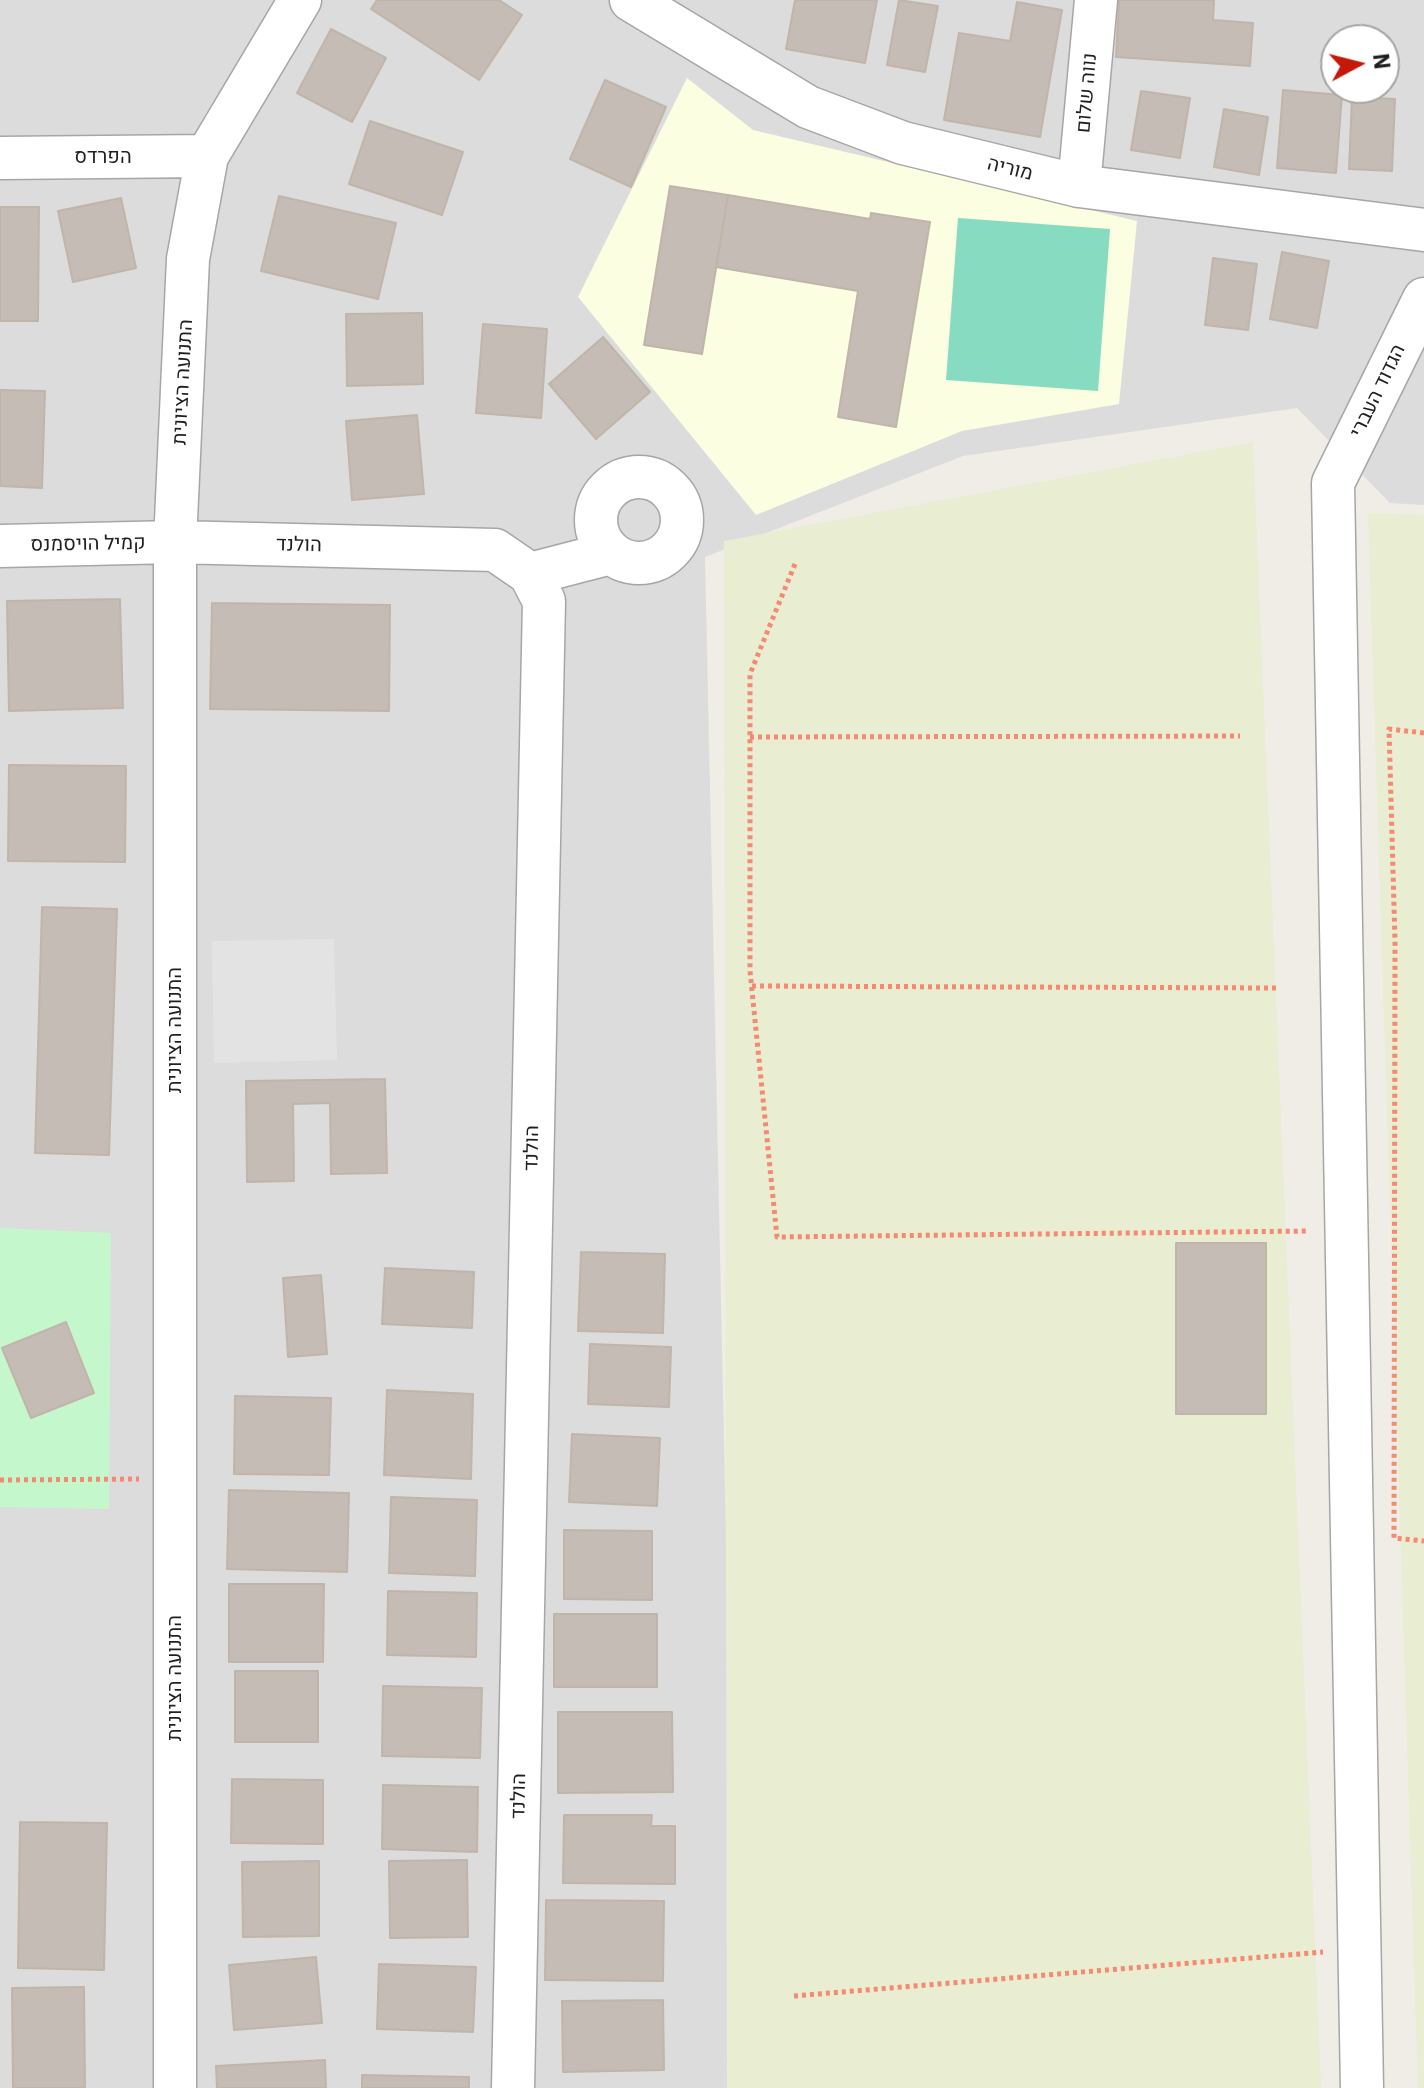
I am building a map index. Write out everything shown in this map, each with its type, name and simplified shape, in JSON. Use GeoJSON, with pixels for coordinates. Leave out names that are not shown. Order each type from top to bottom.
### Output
{"type":"FeatureCollection","features":[{"type":"Feature","properties":{"kind":"street","name":"התנועה הציונית"},"geometry":{"type":"LineString","coordinates":[[175,2088],[175,542],[188,259],[207,156],[300,0]]}},
{"type":"Feature","properties":{"kind":"street","name":"מוריה"},"geometry":{"type":"LineString","coordinates":[[631,0],[808,107],[903,143],[1079,186],[1424,230]]}},
{"type":"Feature","properties":{"kind":"street","name":"נווה שלום"},"geometry":{"type":"LineString","coordinates":[[1079,186],[1096,0]]}},
{"type":"Feature","properties":{"kind":"street","name":"הפרדס"},"geometry":{"type":"LineString","coordinates":[[0,158],[207,156]]}},
{"type":"Feature","properties":{"kind":"street","name":"הגדוד העברי"},"geometry":{"type":"LineString","coordinates":[[1346,1230],[1333,483],[1424,299]]}},
{"type":"Feature","properties":{"kind":"street","name":"קמיל הויסמנס"},"geometry":{"type":"LineString","coordinates":[[0,546],[175,542]]}},
{"type":"Feature","properties":{"kind":"street","name":"הולנד"},"geometry":{"type":"LineString","coordinates":[[175,542],[495,550],[537,588],[513,2088]]}},
{"type":"Feature","properties":{"kind":"street"},"geometry":{"type":"LineString","coordinates":[[537,588],[611,553]]}},
{"type":"Feature","properties":{"kind":"street"},"geometry":{"type":"LineString","coordinates":[[1346,1230],[1362,2088]]}},
{"type":"Feature","properties":{"kind":"path"},"geometry":{"type":"LineString","coordinates":[[795,564],[750,674],[750,971],[777,1237],[1346,1230]]}},
{"type":"Feature","properties":{"kind":"path"},"geometry":{"type":"LineString","coordinates":[[1424,733],[1389,729],[1395,941],[1394,1538],[1424,1541]]}},
{"type":"Feature","properties":{"kind":"path"},"geometry":{"type":"LineString","coordinates":[[750,737],[1240,736]]}},
{"type":"Feature","properties":{"kind":"path"},"geometry":{"type":"LineString","coordinates":[[752,986],[1276,988]]}},
{"type":"Feature","properties":{"kind":"path"},"geometry":{"type":"LineString","coordinates":[[0,1480],[175,1478]]}},
{"type":"Feature","properties":{"kind":"path"},"geometry":{"type":"LineString","coordinates":[[794,1996],[1360,1949]]}},
{"type":"Feature","properties":{"kind":"shaded area"},"geometry":{"type":"Polygon","coordinates":[[[0,0],[1424,0],[1424,505],[1390,503],[1297,408],[963,456],[705,557],[738,2088],[0,2088],[0,0]]]}},
{"type":"Feature","properties":{"kind":"shaded area"},"geometry":{"type":"Polygon","coordinates":[[[687,78],[753,130],[1137,221],[1119,404],[962,431],[756,515],[578,297],[687,78]]]}},
{"type":"Feature","properties":{"kind":"shaded area"},"geometry":{"type":"Polygon","coordinates":[[[1253,442],[1321,2088],[727,2088],[724,541],[1253,442]]]}},
{"type":"Feature","properties":{"kind":"shaded area"},"geometry":{"type":"Polygon","coordinates":[[[1368,513],[1424,515],[1424,2088],[1418,2088],[1368,513]]]}},
{"type":"Feature","properties":{"kind":"shaded area"},"geometry":{"type":"Polygon","coordinates":[[[334,939],[337,1060],[214,1063],[212,941],[334,939]]]}},
{"type":"Feature","properties":{"kind":"green space"},"geometry":{"type":"Polygon","coordinates":[[[958,218],[1110,229],[1098,391],[946,380],[958,218]]]}},
{"type":"Feature","properties":{"kind":"green space"},"geometry":{"type":"Polygon","coordinates":[[[0,1228],[111,1233],[109,1509],[0,1507],[0,1228]]]}},
{"type":"Feature","properties":{"kind":"building"},"geometry":{"type":"Polygon","coordinates":[[[377,0],[499,0],[522,15],[479,80],[371,9],[377,0]]]}},
{"type":"Feature","properties":{"kind":"building"},"geometry":{"type":"Polygon","coordinates":[[[795,0],[877,0],[865,63],[786,49],[795,0]]]}},
{"type":"Feature","properties":{"kind":"building"},"geometry":{"type":"Polygon","coordinates":[[[899,0],[938,6],[925,72],[887,65],[899,0]]]}},
{"type":"Feature","properties":{"kind":"building"},"geometry":{"type":"Polygon","coordinates":[[[1119,0],[1214,0],[1213,20],[1253,23],[1250,66],[1116,57],[1119,0]]]}},
{"type":"Feature","properties":{"kind":"building"},"geometry":{"type":"Polygon","coordinates":[[[1017,2],[1062,10],[1040,137],[944,120],[959,33],[1010,41],[1017,2]]]}},
{"type":"Feature","properties":{"kind":"building"},"geometry":{"type":"Polygon","coordinates":[[[331,29],[386,58],[352,122],[297,93],[331,29]]]}},
{"type":"Feature","properties":{"kind":"building"},"geometry":{"type":"Polygon","coordinates":[[[605,80],[666,107],[631,187],[570,159],[605,80]]]}},
{"type":"Feature","properties":{"kind":"building"},"geometry":{"type":"Polygon","coordinates":[[[1283,90],[1320,93],[1320,104],[1341,104],[1336,173],[1277,168],[1283,90]]]}},
{"type":"Feature","properties":{"kind":"building"},"geometry":{"type":"Polygon","coordinates":[[[1141,91],[1190,98],[1180,158],[1131,150],[1141,91]]]}},
{"type":"Feature","properties":{"kind":"building"},"geometry":{"type":"Polygon","coordinates":[[[1352,104],[1395,104],[1392,171],[1349,169],[1352,104]]]}},
{"type":"Feature","properties":{"kind":"building"},"geometry":{"type":"Polygon","coordinates":[[[1224,109],[1268,117],[1259,175],[1214,167],[1224,109]]]}},
{"type":"Feature","properties":{"kind":"building"},"geometry":{"type":"Polygon","coordinates":[[[370,121],[463,152],[442,215],[349,184],[370,121]]]}},
{"type":"Feature","properties":{"kind":"building"},"geometry":{"type":"Polygon","coordinates":[[[670,186],[728,195],[702,354],[644,345],[670,186]]]}},
{"type":"Feature","properties":{"kind":"building"},"geometry":{"type":"Polygon","coordinates":[[[728,195],[870,219],[871,213],[930,222],[896,427],[838,417],[858,291],[716,267],[728,195]]]}},
{"type":"Feature","properties":{"kind":"building"},"geometry":{"type":"Polygon","coordinates":[[[279,196],[396,223],[378,299],[261,271],[279,196]]]}},
{"type":"Feature","properties":{"kind":"building"},"geometry":{"type":"Polygon","coordinates":[[[121,198],[136,268],[73,282],[58,211],[121,198]]]}},
{"type":"Feature","properties":{"kind":"building"},"geometry":{"type":"Polygon","coordinates":[[[0,207],[39,207],[38,321],[0,321],[0,207]]]}},
{"type":"Feature","properties":{"kind":"building"},"geometry":{"type":"Polygon","coordinates":[[[1282,252],[1329,261],[1317,328],[1270,319],[1282,252]]]}},
{"type":"Feature","properties":{"kind":"building"},"geometry":{"type":"Polygon","coordinates":[[[1213,258],[1257,264],[1248,330],[1205,325],[1213,258]]]}},
{"type":"Feature","properties":{"kind":"building"},"geometry":{"type":"Polygon","coordinates":[[[422,313],[423,384],[347,386],[346,314],[422,313]]]}},
{"type":"Feature","properties":{"kind":"building"},"geometry":{"type":"Polygon","coordinates":[[[483,324],[547,329],[541,418],[476,413],[483,324]]]}},
{"type":"Feature","properties":{"kind":"building"},"geometry":{"type":"Polygon","coordinates":[[[603,337],[650,392],[596,439],[549,384],[603,337]]]}},
{"type":"Feature","properties":{"kind":"building"},"geometry":{"type":"Polygon","coordinates":[[[0,390],[45,391],[42,488],[0,486],[0,390]]]}},
{"type":"Feature","properties":{"kind":"building"},"geometry":{"type":"Polygon","coordinates":[[[417,415],[424,494],[352,500],[346,421],[417,415]]]}},
{"type":"Feature","properties":{"kind":"building"},"geometry":{"type":"Polygon","coordinates":[[[120,599],[123,708],[9,711],[7,601],[120,599]]]}},
{"type":"Feature","properties":{"kind":"building"},"geometry":{"type":"Polygon","coordinates":[[[212,603],[390,605],[389,711],[210,709],[212,603]]]}},
{"type":"Feature","properties":{"kind":"building"},"geometry":{"type":"Polygon","coordinates":[[[9,765],[126,766],[125,862],[8,861],[9,765]]]}},
{"type":"Feature","properties":{"kind":"building"},"geometry":{"type":"Polygon","coordinates":[[[42,907],[117,909],[109,1155],[35,1153],[42,907]]]}},
{"type":"Feature","properties":{"kind":"building"},"geometry":{"type":"Polygon","coordinates":[[[385,1079],[387,1173],[331,1174],[330,1103],[293,1104],[294,1181],[247,1182],[246,1081],[385,1079]]]}},
{"type":"Feature","properties":{"kind":"building"},"geometry":{"type":"Polygon","coordinates":[[[1176,1243],[1266,1243],[1266,1414],[1176,1414],[1176,1243]]]}},
{"type":"Feature","properties":{"kind":"building"},"geometry":{"type":"Polygon","coordinates":[[[581,1252],[665,1254],[663,1333],[578,1331],[581,1252]]]}},
{"type":"Feature","properties":{"kind":"building"},"geometry":{"type":"Polygon","coordinates":[[[385,1268],[474,1272],[472,1328],[382,1324],[385,1268]]]}},
{"type":"Feature","properties":{"kind":"building"},"geometry":{"type":"Polygon","coordinates":[[[321,1275],[327,1354],[288,1357],[283,1278],[321,1275]]]}},
{"type":"Feature","properties":{"kind":"building"},"geometry":{"type":"Polygon","coordinates":[[[66,1322],[94,1393],[31,1418],[2,1348],[66,1322]]]}},
{"type":"Feature","properties":{"kind":"building"},"geometry":{"type":"Polygon","coordinates":[[[590,1344],[671,1347],[669,1407],[588,1404],[590,1344]]]}},
{"type":"Feature","properties":{"kind":"building"},"geometry":{"type":"Polygon","coordinates":[[[387,1390],[473,1394],[471,1479],[384,1475],[387,1390]]]}},
{"type":"Feature","properties":{"kind":"building"},"geometry":{"type":"Polygon","coordinates":[[[235,1396],[331,1398],[329,1475],[234,1474],[235,1396]]]}},
{"type":"Feature","properties":{"kind":"building"},"geometry":{"type":"Polygon","coordinates":[[[572,1434],[660,1438],[657,1506],[569,1502],[572,1434]]]}},
{"type":"Feature","properties":{"kind":"building"},"geometry":{"type":"Polygon","coordinates":[[[229,1490],[349,1493],[347,1572],[227,1569],[229,1490]]]}},
{"type":"Feature","properties":{"kind":"building"},"geometry":{"type":"Polygon","coordinates":[[[391,1497],[477,1500],[475,1576],[389,1573],[391,1497]]]}},
{"type":"Feature","properties":{"kind":"building"},"geometry":{"type":"Polygon","coordinates":[[[564,1530],[652,1531],[652,1600],[564,1599],[564,1530]]]}},
{"type":"Feature","properties":{"kind":"building"},"geometry":{"type":"Polygon","coordinates":[[[229,1584],[324,1584],[323,1662],[229,1662],[229,1584]]]}},
{"type":"Feature","properties":{"kind":"building"},"geometry":{"type":"Polygon","coordinates":[[[388,1591],[477,1593],[476,1657],[387,1655],[388,1591]]]}},
{"type":"Feature","properties":{"kind":"building"},"geometry":{"type":"Polygon","coordinates":[[[554,1614],[657,1614],[657,1687],[554,1687],[554,1614]]]}},
{"type":"Feature","properties":{"kind":"building"},"geometry":{"type":"Polygon","coordinates":[[[235,1671],[318,1671],[318,1742],[235,1742],[235,1671]]]}},
{"type":"Feature","properties":{"kind":"building"},"geometry":{"type":"Polygon","coordinates":[[[383,1686],[482,1688],[480,1758],[382,1756],[383,1686]]]}},
{"type":"Feature","properties":{"kind":"building"},"geometry":{"type":"Polygon","coordinates":[[[558,1712],[672,1712],[673,1792],[558,1793],[558,1712]]]}},
{"type":"Feature","properties":{"kind":"building"},"geometry":{"type":"Polygon","coordinates":[[[232,1779],[323,1780],[323,1844],[231,1843],[232,1779]]]}},
{"type":"Feature","properties":{"kind":"building"},"geometry":{"type":"Polygon","coordinates":[[[383,1785],[478,1787],[477,1852],[382,1849],[383,1785]]]}},
{"type":"Feature","properties":{"kind":"building"},"geometry":{"type":"Polygon","coordinates":[[[564,1815],[652,1815],[651,1826],[675,1826],[675,1884],[563,1883],[564,1815]]]}},
{"type":"Feature","properties":{"kind":"building"},"geometry":{"type":"Polygon","coordinates":[[[20,1822],[107,1823],[104,1970],[18,1968],[20,1822]]]}},
{"type":"Feature","properties":{"kind":"building"},"geometry":{"type":"Polygon","coordinates":[[[467,1860],[468,1937],[390,1938],[389,1861],[467,1860]]]}},
{"type":"Feature","properties":{"kind":"building"},"geometry":{"type":"Polygon","coordinates":[[[319,1861],[319,1936],[243,1937],[242,1862],[319,1861]]]}},
{"type":"Feature","properties":{"kind":"building"},"geometry":{"type":"Polygon","coordinates":[[[546,1900],[664,1901],[663,1981],[545,1980],[546,1900]]]}},
{"type":"Feature","properties":{"kind":"building"},"geometry":{"type":"Polygon","coordinates":[[[316,1957],[322,2023],[234,2030],[229,1965],[316,1957]]]}},
{"type":"Feature","properties":{"kind":"building"},"geometry":{"type":"Polygon","coordinates":[[[379,1964],[476,1967],[473,2032],[377,2029],[379,1964]]]}},
{"type":"Feature","properties":{"kind":"building"},"geometry":{"type":"Polygon","coordinates":[[[84,1987],[85,2088],[13,2088],[12,1988],[84,1987]]]}},
{"type":"Feature","properties":{"kind":"building"},"geometry":{"type":"Polygon","coordinates":[[[663,2000],[664,2070],[563,2072],[562,2001],[663,2000]]]}},
{"type":"Feature","properties":{"kind":"building"},"geometry":{"type":"Polygon","coordinates":[[[325,2060],[326,2088],[217,2088],[216,2066],[325,2060]]]}},
{"type":"Feature","properties":{"kind":"building"},"geometry":{"type":"Polygon","coordinates":[[[362,2075],[469,2077],[469,2088],[362,2088],[362,2075]]]}}]}
